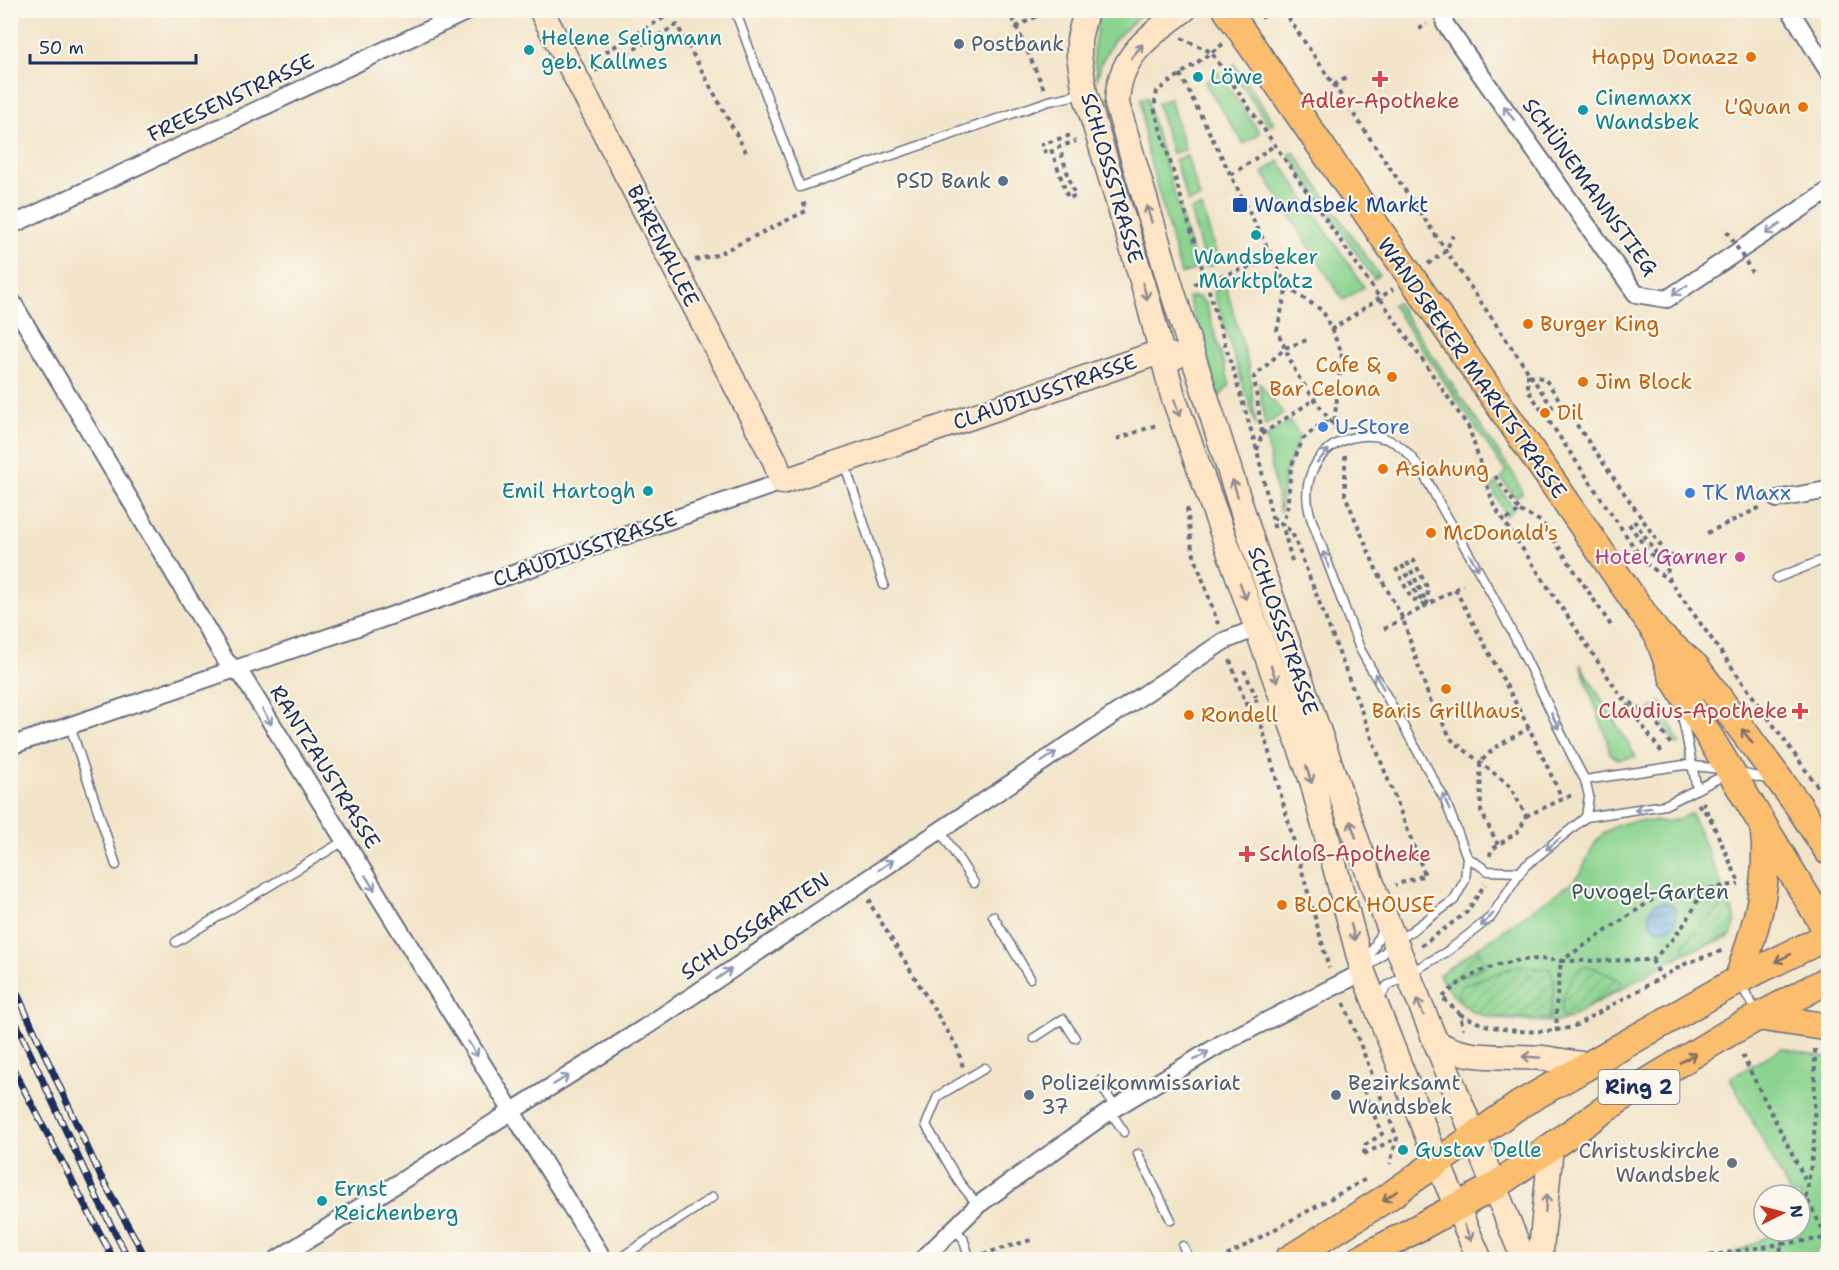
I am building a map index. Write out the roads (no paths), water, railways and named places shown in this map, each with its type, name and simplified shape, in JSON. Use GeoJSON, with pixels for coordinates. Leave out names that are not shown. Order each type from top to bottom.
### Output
{"type":"FeatureCollection","features":[{"type":"Feature","properties":{"kind":"main road","name":"BÄRENALLEE"},"geometry":{"type":"LineString","coordinates":[[541,10],[775,461],[782,482]]}},
{"type":"Feature","properties":{"kind":"main road","name":"SCHLOSSSTRASSE"},"geometry":{"type":"LineString","coordinates":[[1086,10],[1079,39],[1079,56],[1086,93],[1184,431],[1312,781],[1363,972],[1375,1006],[1437,1161],[1480,1260]]}},
{"type":"Feature","properties":{"kind":"main road","name":"WANDSBEKER MARKTSTRASSE"},"geometry":{"type":"LineString","coordinates":[[1227,10],[1658,635],[1673,677],[1732,771],[1828,934]]}},
{"type":"Feature","properties":{"kind":"main road","name":"SCHLOSSSTRASSE"},"geometry":{"type":"LineString","coordinates":[[1177,16],[1137,49],[1125,66],[1120,76],[1117,104],[1180,314],[1260,565],[1386,920],[1524,1260]]}},
{"type":"Feature","properties":{"kind":"main road"},"geometry":{"type":"LineString","coordinates":[[1180,314],[1170,338],[1160,352],[1183,362],[1203,386]]}},
{"type":"Feature","properties":{"kind":"main road","name":"CLAUDIUSSTRASSE"},"geometry":{"type":"LineString","coordinates":[[782,482],[1160,352]]}},
{"type":"Feature","properties":{"kind":"main road","name":"WANDSBEKER MARKTSTRASSE"},"geometry":{"type":"LineString","coordinates":[[1658,635],[1695,666],[1782,783],[1828,851]]}},
{"type":"Feature","properties":{"kind":"main road"},"geometry":{"type":"LineString","coordinates":[[1738,980],[1763,898],[1766,855],[1763,824]]}},
{"type":"Feature","properties":{"kind":"main road","name":"Ring 2"},"geometry":{"type":"LineString","coordinates":[[1288,1260],[1388,1197],[1475,1135],[1589,1065],[1738,980],[1828,934]]}},
{"type":"Feature","properties":{"kind":"main road","name":"Ring 2"},"geometry":{"type":"LineString","coordinates":[[1359,1260],[1495,1186],[1621,1098],[1730,1032],[1828,980]]}},
{"type":"Feature","properties":{"kind":"main road"},"geometry":{"type":"LineString","coordinates":[[1760,1017],[1828,1027]]}},
{"type":"Feature","properties":{"kind":"main road"},"geometry":{"type":"LineString","coordinates":[[1434,1040],[1451,1050],[1467,1053],[1545,1058],[1589,1065]]}},
{"type":"Feature","properties":{"kind":"main road"},"geometry":{"type":"LineString","coordinates":[[1540,1260],[1551,1147]]}},
{"type":"Feature","properties":{"kind":"street","name":"FREESENSTRASSE"},"geometry":{"type":"LineString","coordinates":[[10,226],[470,10]]}},
{"type":"Feature","properties":{"kind":"street","name":"SCHÜNEMANNSTIEG"},"geometry":{"type":"LineString","coordinates":[[1443,10],[1445,24],[1636,294],[1667,299],[1828,191]]}},
{"type":"Feature","properties":{"kind":"street"},"geometry":{"type":"LineString","coordinates":[[1790,10],[1828,71]]}},
{"type":"Feature","properties":{"kind":"street","name":"RANTZAUSTRASSE"},"geometry":{"type":"LineString","coordinates":[[10,298],[226,661],[243,677],[603,1260]]}},
{"type":"Feature","properties":{"kind":"street","name":"CLAUDIUSSTRASSE"},"geometry":{"type":"LineString","coordinates":[[10,746],[782,482]]}},
{"type":"Feature","properties":{"kind":"street"},"geometry":{"type":"LineString","coordinates":[[1777,498],[1828,492]]}},
{"type":"Feature","properties":{"kind":"street","name":"SCHLOSSGARTEN"},"geometry":{"type":"LineString","coordinates":[[276,1260],[644,1028],[1224,641],[1257,628]]}},
{"type":"Feature","properties":{"kind":"street"},"geometry":{"type":"LineString","coordinates":[[922,1260],[978,1205],[1112,1110],[1221,1044],[1363,972]]}},
{"type":"Feature","properties":{"kind":"lane"},"geometry":{"type":"LineString","coordinates":[[735,10],[800,188],[1049,101],[1086,93]]}},
{"type":"Feature","properties":{"kind":"lane"},"geometry":{"type":"LineString","coordinates":[[1363,972],[1395,943],[1454,900],[1465,879],[1467,857],[1445,800],[1360,649],[1311,518],[1307,499],[1309,480],[1317,462],[1329,449],[1348,438],[1368,436],[1387,439],[1409,454],[1487,583],[1585,780],[1589,796],[1586,817]]}},
{"type":"Feature","properties":{"kind":"lane"},"geometry":{"type":"LineString","coordinates":[[844,461],[884,585]]}},
{"type":"Feature","properties":{"kind":"lane"},"geometry":{"type":"LineString","coordinates":[[1777,578],[1828,558]]}},
{"type":"Feature","properties":{"kind":"lane"},"geometry":{"type":"LineString","coordinates":[[1673,677],[1697,789]]}},
{"type":"Feature","properties":{"kind":"lane"},"geometry":{"type":"LineString","coordinates":[[70,726],[116,865]]}},
{"type":"Feature","properties":{"kind":"lane"},"geometry":{"type":"LineString","coordinates":[[1585,780],[1693,765],[1732,771],[1782,783]]}},
{"type":"Feature","properties":{"kind":"lane"},"geometry":{"type":"LineString","coordinates":[[1375,1006],[1387,986],[1448,951],[1491,918],[1520,872],[1586,817],[1665,805],[1732,771]]}},
{"type":"Feature","properties":{"kind":"lane"},"geometry":{"type":"LineString","coordinates":[[940,829],[974,883]]}},
{"type":"Feature","properties":{"kind":"lane"},"geometry":{"type":"LineString","coordinates":[[176,942],[344,841]]}},
{"type":"Feature","properties":{"kind":"lane"},"geometry":{"type":"LineString","coordinates":[[1467,857],[1488,871],[1520,872]]}},
{"type":"Feature","properties":{"kind":"lane"},"geometry":{"type":"LineString","coordinates":[[993,916],[1030,978]]}},
{"type":"Feature","properties":{"kind":"lane"},"geometry":{"type":"LineString","coordinates":[[1363,972],[1386,920]]}},
{"type":"Feature","properties":{"kind":"lane"},"geometry":{"type":"LineString","coordinates":[[1738,980],[1760,1017]]}},
{"type":"Feature","properties":{"kind":"lane"},"geometry":{"type":"LineString","coordinates":[[1034,1038],[1063,1019],[1075,1038]]}},
{"type":"Feature","properties":{"kind":"lane"},"geometry":{"type":"LineString","coordinates":[[978,1205],[959,1182],[926,1125],[938,1096],[985,1068]]}},
{"type":"Feature","properties":{"kind":"lane"},"geometry":{"type":"LineString","coordinates":[[1099,1081],[1124,1132]]}},
{"type":"Feature","properties":{"kind":"lane"},"geometry":{"type":"LineString","coordinates":[[1138,1154],[1171,1220]]}},
{"type":"Feature","properties":{"kind":"lane"},"geometry":{"type":"LineString","coordinates":[[617,1260],[713,1197]]}},
{"type":"Feature","properties":{"kind":"lane"},"geometry":{"type":"LineString","coordinates":[[953,1228],[963,1239],[969,1258]]}},
{"type":"Feature","properties":{"kind":"lane"},"geometry":{"type":"LineString","coordinates":[[1183,1246],[1190,1260]]}},
{"type":"Feature","properties":{"kind":"water"},"geometry":{"type":"Polygon","coordinates":[[[1663,902],[1673,906],[1677,916],[1673,926],[1663,930],[1653,926],[1649,916],[1653,906],[1663,902]]]}},
{"type":"Feature","properties":{"kind":"railway"},"geometry":{"type":"LineString","coordinates":[[10,978],[100,1175],[147,1260]]}},
{"type":"Feature","properties":{"kind":"railway"},"geometry":{"type":"LineString","coordinates":[[10,1010],[99,1202],[129,1260]]}},
{"type":"Feature","properties":{"kind":"railway"},"geometry":{"type":"LineString","coordinates":[[10,1063],[114,1260]]}},
{"type":"Feature","properties":{"kind":"place","name":"Postbank"},"geometry":{"type":"Point","coordinates":[959,44]}},
{"type":"Feature","properties":{"kind":"place","name":"Helene Seligmann geb. Kallmes"},"geometry":{"type":"Point","coordinates":[529,50]}},
{"type":"Feature","properties":{"kind":"place","name":"Happy Donazz"},"geometry":{"type":"Point","coordinates":[1751,57]}},
{"type":"Feature","properties":{"kind":"place","name":"Löwe"},"geometry":{"type":"Point","coordinates":[1198,77]}},
{"type":"Feature","properties":{"kind":"place","name":"Adler-Apotheke"},"geometry":{"type":"Point","coordinates":[1380,79]}},
{"type":"Feature","properties":{"kind":"place","name":"L'Quan"},"geometry":{"type":"Point","coordinates":[1803,107]}},
{"type":"Feature","properties":{"kind":"place","name":"Cinemaxx Wandsbek"},"geometry":{"type":"Point","coordinates":[1583,110]}},
{"type":"Feature","properties":{"kind":"place","name":"PSD Bank"},"geometry":{"type":"Point","coordinates":[1003,181]}},
{"type":"Feature","properties":{"kind":"place","name":"Wandsbek Markt"},"geometry":{"type":"Point","coordinates":[1240,205]}},
{"type":"Feature","properties":{"kind":"place","name":"Wandsbeker Marktplatz"},"geometry":{"type":"Point","coordinates":[1256,235]}},
{"type":"Feature","properties":{"kind":"place","name":"Burger King"},"geometry":{"type":"Point","coordinates":[1528,324]}},
{"type":"Feature","properties":{"kind":"place","name":"Cafe & Bar Celona"},"geometry":{"type":"Point","coordinates":[1392,377]}},
{"type":"Feature","properties":{"kind":"place","name":"Jim Block"},"geometry":{"type":"Point","coordinates":[1583,382]}},
{"type":"Feature","properties":{"kind":"place","name":"Dil"},"geometry":{"type":"Point","coordinates":[1545,413]}},
{"type":"Feature","properties":{"kind":"place","name":"U-Store"},"geometry":{"type":"Point","coordinates":[1323,427]}},
{"type":"Feature","properties":{"kind":"place","name":"Asiahung"},"geometry":{"type":"Point","coordinates":[1383,469]}},
{"type":"Feature","properties":{"kind":"place","name":"Emil Hartogh"},"geometry":{"type":"Point","coordinates":[648,491]}},
{"type":"Feature","properties":{"kind":"place","name":"TK Maxx"},"geometry":{"type":"Point","coordinates":[1690,493]}},
{"type":"Feature","properties":{"kind":"place","name":"McDonald's"},"geometry":{"type":"Point","coordinates":[1431,533]}},
{"type":"Feature","properties":{"kind":"place","name":"Hotel Garner"},"geometry":{"type":"Point","coordinates":[1740,557]}},
{"type":"Feature","properties":{"kind":"place","name":"Baris Grillhaus"},"geometry":{"type":"Point","coordinates":[1446,689]}},
{"type":"Feature","properties":{"kind":"place","name":"Claudius-Apotheke"},"geometry":{"type":"Point","coordinates":[1800,711]}},
{"type":"Feature","properties":{"kind":"place","name":"Rondell"},"geometry":{"type":"Point","coordinates":[1189,715]}},
{"type":"Feature","properties":{"kind":"place","name":"Schloß-Apotheke"},"geometry":{"type":"Point","coordinates":[1247,854]}},
{"type":"Feature","properties":{"kind":"place","name":"BLOCK HOUSE"},"geometry":{"type":"Point","coordinates":[1282,905]}},
{"type":"Feature","properties":{"kind":"place","name":"Polizeikommissariat 37"},"geometry":{"type":"Point","coordinates":[1029,1095]}},
{"type":"Feature","properties":{"kind":"place","name":"Bezirksamt Wandsbek"},"geometry":{"type":"Point","coordinates":[1336,1095]}},
{"type":"Feature","properties":{"kind":"place","name":"Gustav Delle"},"geometry":{"type":"Point","coordinates":[1403,1150]}},
{"type":"Feature","properties":{"kind":"place","name":"Christuskirche Wandsbek"},"geometry":{"type":"Point","coordinates":[1732,1163]}},
{"type":"Feature","properties":{"kind":"place","name":"Ernst Reichenberg"},"geometry":{"type":"Point","coordinates":[322,1201]}},
{"type":"Feature","properties":{"kind":"park label","name":"Puvogel-Garten"},"geometry":{"type":"Point","coordinates":[1650,892]}}]}
